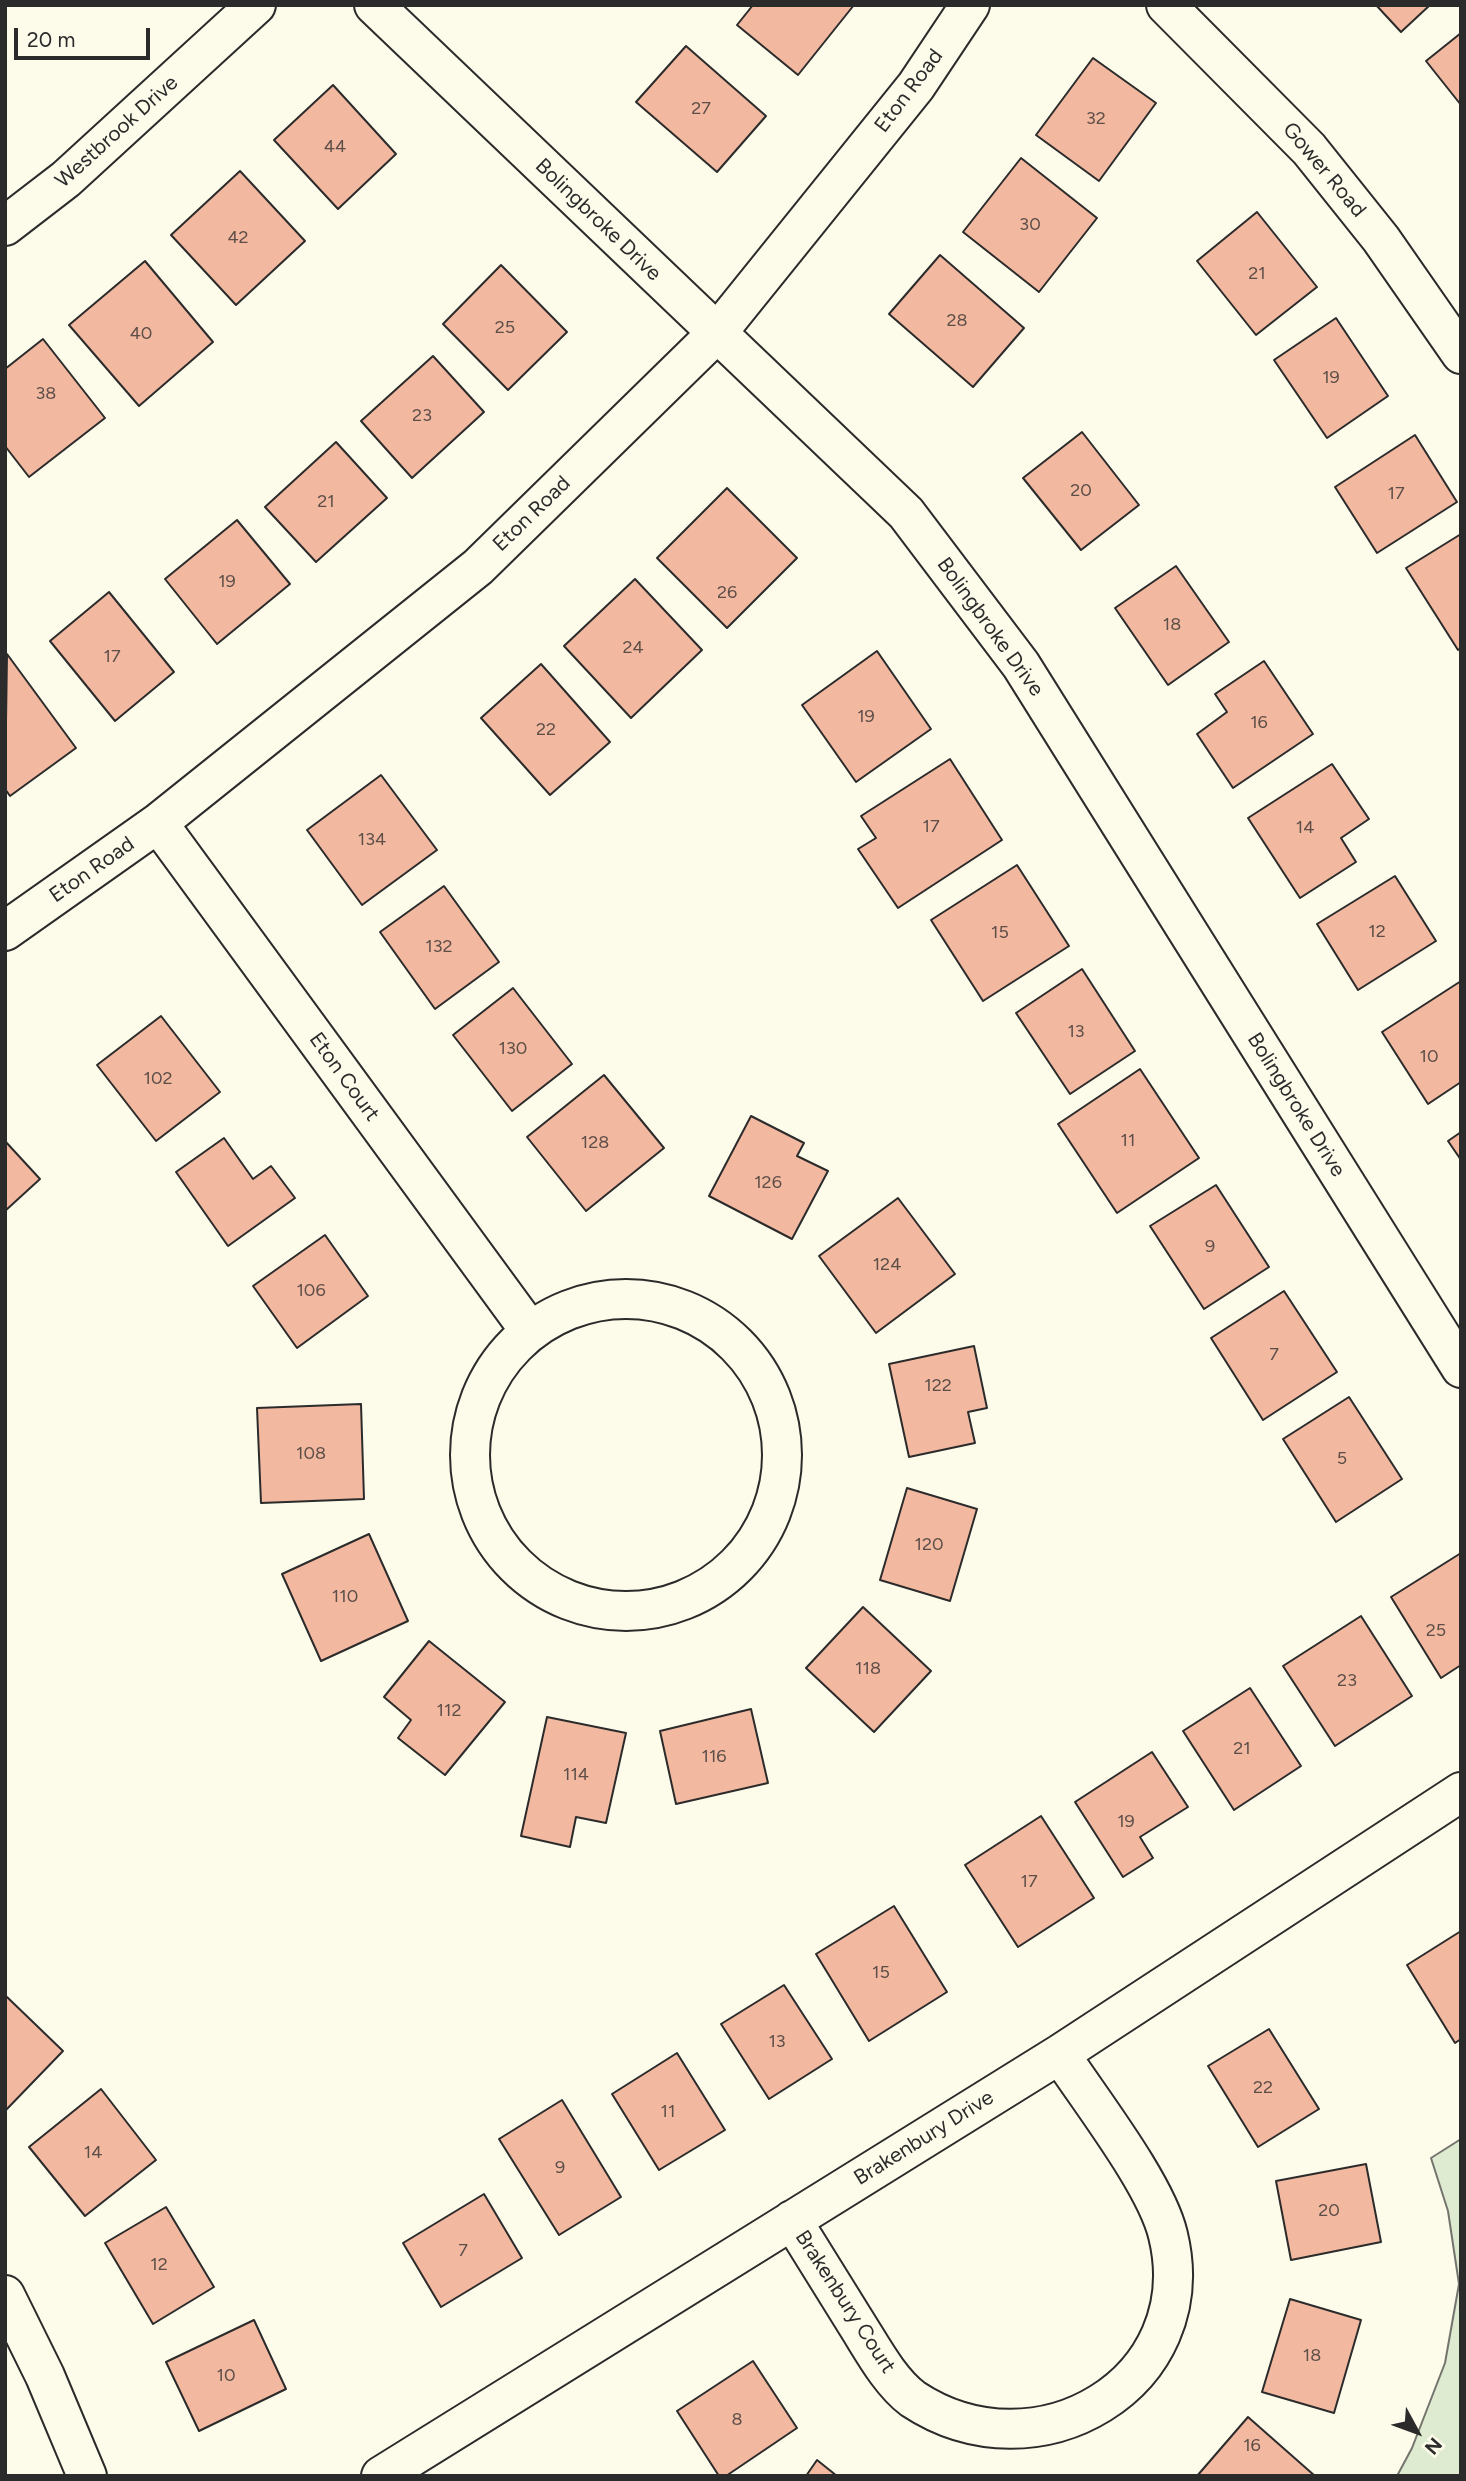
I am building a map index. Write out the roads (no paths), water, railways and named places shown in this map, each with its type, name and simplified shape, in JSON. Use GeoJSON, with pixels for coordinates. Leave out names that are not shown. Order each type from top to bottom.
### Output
{"type":"FeatureCollection","features":[{"type":"Feature","properties":{"kind":"street","name":"Westbrook Drive"},"geometry":{"type":"LineString","coordinates":[[5,226],[66,180],[256,5]]}},
{"type":"Feature","properties":{"kind":"street","name":"Bolingbroke Drive"},"geometry":{"type":"LineString","coordinates":[[374,5],[906,513],[1021,665],[1461,1368]]}},
{"type":"Feature","properties":{"kind":"street","name":"Eton Road"},"geometry":{"type":"LineString","coordinates":[[5,931],[158,823],[478,567],[717,334],[916,86],[970,5]]}},
{"type":"Feature","properties":{"kind":"street","name":"Gower Road"},"geometry":{"type":"LineString","coordinates":[[1166,5],[1309,149],[1381,239],[1461,354]]}},
{"type":"Feature","properties":{"kind":"street","name":"Eton Court"},"geometry":{"type":"LineString","coordinates":[[158,823],[530,1331]]}},
{"type":"Feature","properties":{"kind":"street"},"geometry":{"type":"LineString","coordinates":[[629,1298],[681,1308],[726,1334],[760,1373],[780,1423],[782,1475],[766,1525],[734,1568],[692,1597],[648,1610],[602,1611],[558,1597],[521,1572],[492,1537],[474,1495],[469,1450],[478,1405],[498,1364],[530,1331],[577,1306],[629,1298]]}},
{"type":"Feature","properties":{"kind":"street","name":"Brakenbury Drive"},"geometry":{"type":"LineString","coordinates":[[382,2476],[1060,2054],[1461,1792]]}},
{"type":"Feature","properties":{"kind":"street","name":"Brakenbury Court"},"geometry":{"type":"LineString","coordinates":[[792,2220],[880,2361],[912,2398],[955,2423],[1004,2434],[1053,2429],[1099,2409],[1136,2376],[1162,2333],[1172,2284],[1168,2235],[1148,2189],[1060,2054]]}},
{"type":"Feature","properties":{"kind":"street"},"geometry":{"type":"LineString","coordinates":[[5,2295],[45,2376],[88,2476]]}}]}
